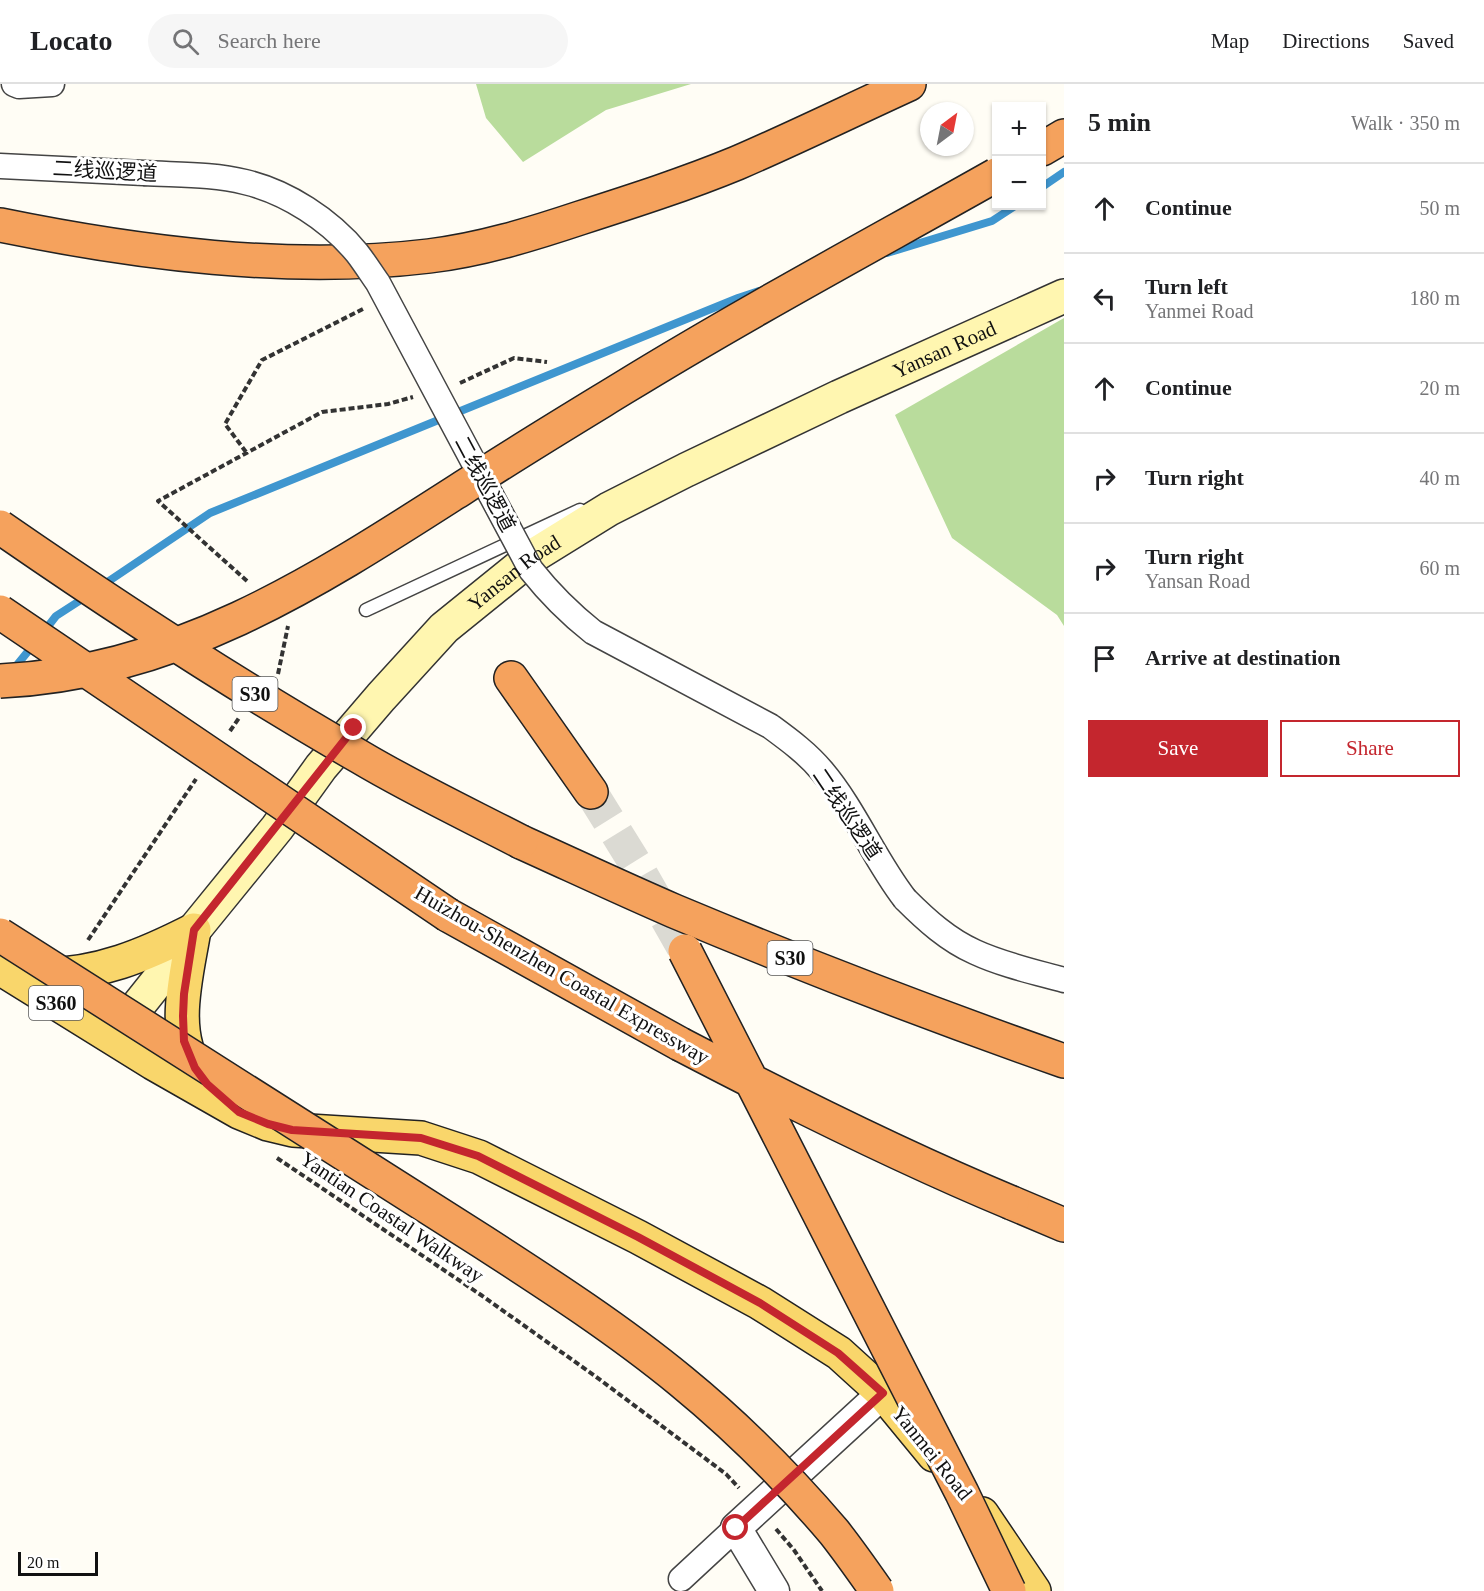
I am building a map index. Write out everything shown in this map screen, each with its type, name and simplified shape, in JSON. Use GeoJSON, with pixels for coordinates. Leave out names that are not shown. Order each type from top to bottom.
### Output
{"type":"FeatureCollection","features":[{"type":"Feature","properties":{"kind":"highway"},"geometry":{"type":"LineString","coordinates":[[0,225],[120,246],[269,261],[377,261],[431,256],[483,246],[626,203],[735,163],[909,84]]}},
{"type":"Feature","properties":{"kind":"highway"},"geometry":{"type":"LineString","coordinates":[[1046,146],[1064,136]]}},
{"type":"Feature","properties":{"kind":"highway"},"geometry":{"type":"LineString","coordinates":[[0,681],[55,677],[131,660],[202,637],[277,600],[357,555],[636,380],[992,177]]}},
{"type":"Feature","properties":{"kind":"highway","name":"S30"},"geometry":{"type":"LineString","coordinates":[[0,527],[96,593],[278,709],[362,758],[521,842],[673,910],[800,962],[969,1028],[1064,1061]]}},
{"type":"Feature","properties":{"kind":"highway","name":"Huizhou-Shenzhen Coastal Expressway"},"geometry":{"type":"LineString","coordinates":[[0,612],[448,915],[760,1086],[902,1154],[1064,1224]]}},
{"type":"Feature","properties":{"kind":"highway"},"geometry":{"type":"LineString","coordinates":[[511,678],[591,792]]}},
{"type":"Feature","properties":{"kind":"highway"},"geometry":{"type":"LineString","coordinates":[[0,935],[503,1255],[623,1336],[681,1381],[733,1427],[785,1479],[834,1533],[877,1591]]}},
{"type":"Feature","properties":{"kind":"highway"},"geometry":{"type":"LineString","coordinates":[[685,951],[956,1482],[1009,1591]]}},
{"type":"Feature","properties":{"kind":"main road","name":"Yansan Road"},"geometry":{"type":"LineString","coordinates":[[112,1037],[172,963],[194,930],[276,828],[321,767],[387,689],[444,628],[533,556],[609,509],[686,470],[839,397],[1064,296]]}},
{"type":"Feature","properties":{"kind":"main road"},"geometry":{"type":"LineString","coordinates":[[0,966],[44,976],[94,971],[143,955],[194,930]]}},
{"type":"Feature","properties":{"kind":"main road"},"geometry":{"type":"LineString","coordinates":[[194,930],[184,994],[184,1041],[195,1068],[207,1084],[239,1112]]}},
{"type":"Feature","properties":{"kind":"main road","name":"Yanmei Road"},"geometry":{"type":"LineString","coordinates":[[0,966],[153,1063],[239,1112],[268,1124],[292,1130],[421,1138],[478,1156],[638,1237],[760,1303],[838,1353],[883,1393],[991,1525],[1034,1591]]}},
{"type":"Feature","properties":{"kind":"street"},"geometry":{"type":"LineString","coordinates":[[14,84],[19,86],[52,84]]}},
{"type":"Feature","properties":{"kind":"street","name":"二线巡逻道"},"geometry":{"type":"LineString","coordinates":[[0,166],[212,176],[246,182],[277,192],[308,210],[335,231],[356,252],[378,283],[531,570],[570,615],[593,632],[770,726],[796,745],[823,772],[842,798],[889,878],[905,899],[924,919],[948,937],[975,952],[1064,980]]}},
{"type":"Feature","properties":{"kind":"street"},"geometry":{"type":"LineString","coordinates":[[681,1579],[883,1393]]}},
{"type":"Feature","properties":{"kind":"street"},"geometry":{"type":"LineString","coordinates":[[736,1528],[774,1591]]}},
{"type":"Feature","properties":{"kind":"lane"},"geometry":{"type":"LineString","coordinates":[[366,610],[605,499],[686,470]]}},
{"type":"Feature","properties":{"kind":"path"},"geometry":{"type":"LineString","coordinates":[[246,452],[225,424],[262,360],[372,304]]}},
{"type":"Feature","properties":{"kind":"path"},"geometry":{"type":"LineString","coordinates":[[451,385],[514,358],[547,362]]}},
{"type":"Feature","properties":{"kind":"path"},"geometry":{"type":"LineString","coordinates":[[255,589],[158,501],[322,412],[388,404],[420,394]]}},
{"type":"Feature","properties":{"kind":"path","name":"Yantian Coastal Walkway"},"geometry":{"type":"LineString","coordinates":[[268,1152],[481,1295],[595,1376],[726,1474]]}},
{"type":"Feature","properties":{"kind":"green space"},"geometry":{"type":"Polygon","coordinates":[[[476,84],[691,84],[606,110],[523,162],[486,118],[476,84]]]}},
{"type":"Feature","properties":{"kind":"green space"},"geometry":{"type":"Polygon","coordinates":[[[1064,318],[1064,626],[1057,615],[952,538],[895,415],[1064,318]]]}},
{"type":"Feature","properties":{"kind":"waterway"},"geometry":{"type":"LineString","coordinates":[[1046,184],[1064,172]]}},
{"type":"Feature","properties":{"kind":"waterway"},"geometry":{"type":"LineString","coordinates":[[887,253],[992,221],[1009,210]]}},
{"type":"Feature","properties":{"kind":"waterway"},"geometry":{"type":"LineString","coordinates":[[100,587],[210,513],[759,291]]}},
{"type":"Feature","properties":{"kind":"waterway"},"geometry":{"type":"LineString","coordinates":[[42,634],[56,616],[87,596]]}},
{"type":"Feature","properties":{"kind":"waterway"},"geometry":{"type":"LineString","coordinates":[[12,671],[34,644]]}},
{"type":"Feature","properties":{"kind":"tunnel"},"geometry":{"type":"LineString","coordinates":[[591,792],[685,951]]}},
{"type":"Feature","properties":{"kind":"route"},"geometry":{"type":"LineString","coordinates":[[354,728],[194,930],[183,1016],[184,1041],[195,1068],[207,1084],[239,1112],[268,1124],[292,1130],[421,1138],[478,1156],[638,1237],[760,1303],[838,1353],[883,1393],[736,1528]]}}]}
